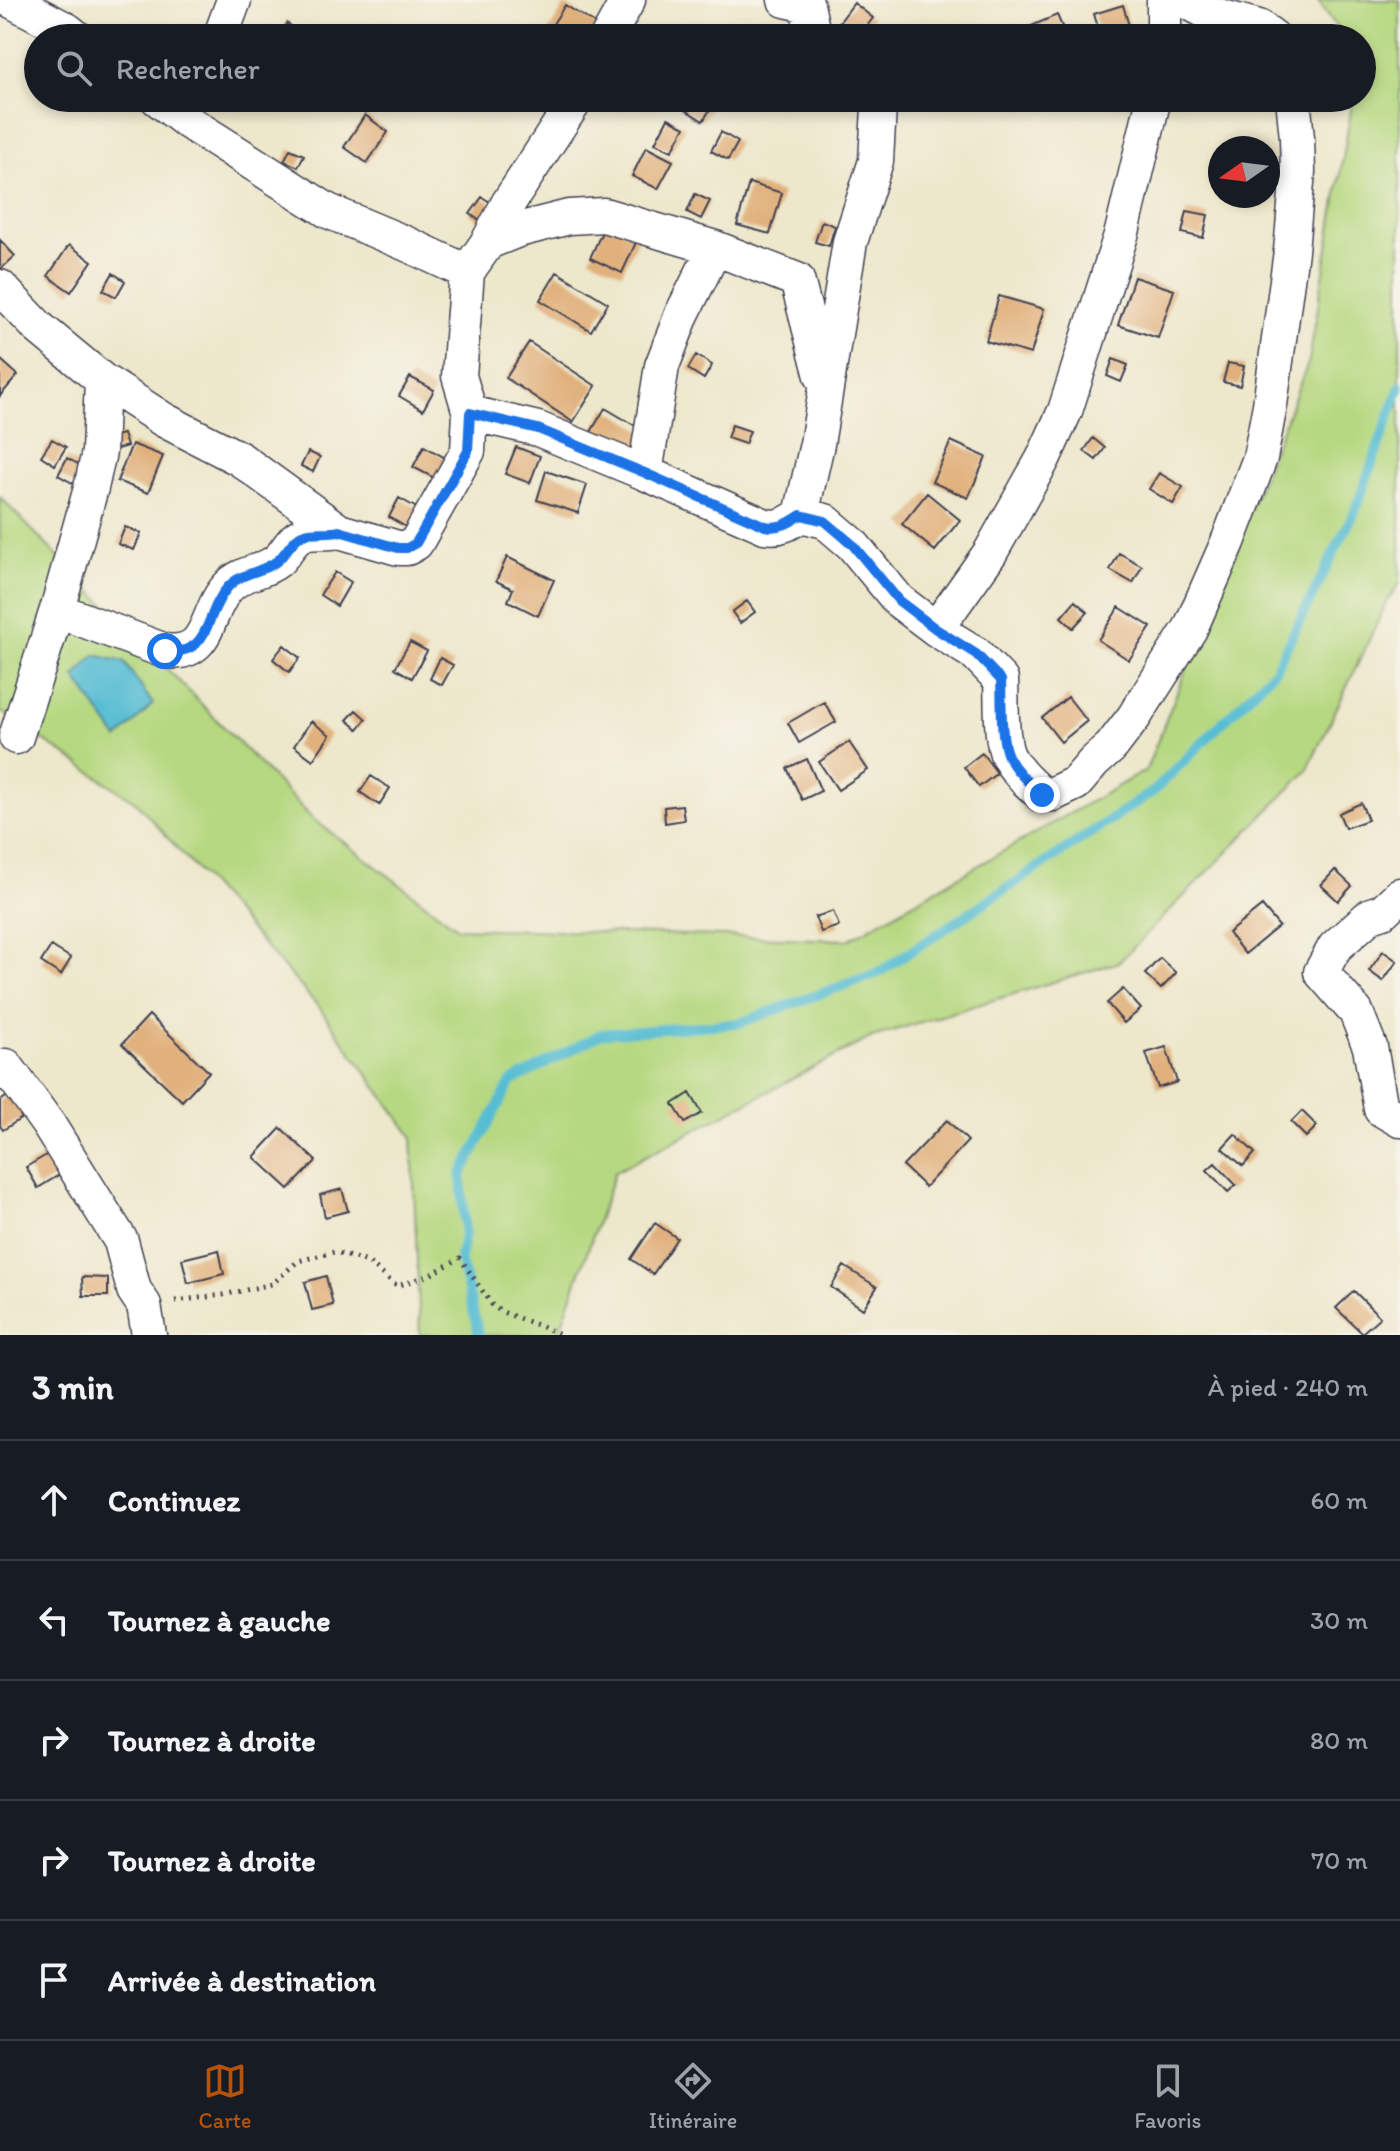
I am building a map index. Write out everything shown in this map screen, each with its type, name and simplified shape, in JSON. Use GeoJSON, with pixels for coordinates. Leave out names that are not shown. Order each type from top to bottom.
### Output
{"type":"FeatureCollection","features":[{"type":"Feature","properties":{"kind":"street"},"geometry":{"type":"LineString","coordinates":[[10,0],[56,24]]}},
{"type":"Feature","properties":{"kind":"street"},"geometry":{"type":"LineString","coordinates":[[225,24],[234,0]]}},
{"type":"Feature","properties":{"kind":"street"},"geometry":{"type":"LineString","coordinates":[[615,24],[628,0]]}},
{"type":"Feature","properties":{"kind":"street"},"geometry":{"type":"LineString","coordinates":[[1164,0],[1164,24]]}},
{"type":"Feature","properties":{"kind":"street"},"geometry":{"type":"LineString","coordinates":[[1184,0],[1209,13],[1248,24]]}},
{"type":"Feature","properties":{"kind":"street"},"geometry":{"type":"LineString","coordinates":[[800,2],[809,24]]}},
{"type":"Feature","properties":{"kind":"street"},"geometry":{"type":"LineString","coordinates":[[196,112],[328,211],[467,272]]}},
{"type":"Feature","properties":{"kind":"street"},"geometry":{"type":"LineString","coordinates":[[0,287],[38,327],[102,380],[164,420],[240,459],[339,531],[407,548],[416,543],[468,451],[470,413],[459,376],[467,272],[568,112]]}},
{"type":"Feature","properties":{"kind":"street"},"geometry":{"type":"LineString","coordinates":[[470,413],[538,429],[765,526],[775,528],[785,525],[801,515],[817,444],[850,242],[876,161],[879,112]]}},
{"type":"Feature","properties":{"kind":"street"},"geometry":{"type":"LineString","coordinates":[[936,629],[990,553],[1043,459],[1065,411],[1122,232],[1147,112]]}},
{"type":"Feature","properties":{"kind":"street"},"geometry":{"type":"LineString","coordinates":[[801,515],[825,521],[852,544],[899,601],[976,654],[1001,680],[1005,746],[1023,778],[1042,795],[1053,794],[1076,783],[1111,747],[1134,717],[1190,629],[1260,458],[1291,251],[1298,171],[1294,112]]}},
{"type":"Feature","properties":{"kind":"street"},"geometry":{"type":"LineString","coordinates":[[488,242],[518,230],[569,217],[604,215],[715,248],[797,280],[826,389]]}},
{"type":"Feature","properties":{"kind":"street"},"geometry":{"type":"LineString","coordinates":[[645,473],[662,366],[682,314],[715,248]]}},
{"type":"Feature","properties":{"kind":"street"},"geometry":{"type":"LineString","coordinates":[[16,737],[57,610],[91,488],[99,452],[102,380]]}},
{"type":"Feature","properties":{"kind":"street"},"geometry":{"type":"LineString","coordinates":[[57,610],[165,651],[179,653],[202,638],[228,586],[280,559],[298,536],[339,531]]}},
{"type":"Feature","properties":{"kind":"street"},"geometry":{"type":"LineString","coordinates":[[1400,895],[1383,911],[1371,915],[1335,947],[1321,972],[1356,1012],[1370,1047],[1381,1109],[1400,1120]]}},
{"type":"Feature","properties":{"kind":"street"},"geometry":{"type":"LineString","coordinates":[[0,1073],[6,1066],[48,1124],[121,1241],[146,1320]]}},
{"type":"Feature","properties":{"kind":"path"},"geometry":{"type":"LineString","coordinates":[[146,1320],[223,1295],[272,1284],[298,1261],[334,1252],[368,1262],[397,1286],[430,1275],[460,1258],[492,1305],[500,1311],[563,1335]]}},
{"type":"Feature","properties":{"kind":"green space"},"geometry":{"type":"Polygon","coordinates":[[[1318,0],[1400,0],[1400,583],[1387,602],[1307,771],[1119,962],[872,1037],[615,1172],[558,1335],[420,1335],[412,1136],[318,1006],[137,803],[0,711],[0,497],[313,819],[458,928],[848,940],[1146,770],[1309,361],[1351,112],[1376,112],[1376,24],[1334,24],[1318,0]]]}},
{"type":"Feature","properties":{"kind":"water"},"geometry":{"type":"Polygon","coordinates":[[[95,655],[124,662],[153,704],[118,739],[75,677],[95,655]]]}},
{"type":"Feature","properties":{"kind":"building"},"geometry":{"type":"Polygon","coordinates":[[[854,3],[873,18],[868,24],[838,24],[854,3]]]}},
{"type":"Feature","properties":{"kind":"building"},"geometry":{"type":"Polygon","coordinates":[[[565,5],[595,24],[553,24],[565,5]]]}},
{"type":"Feature","properties":{"kind":"building"},"geometry":{"type":"Polygon","coordinates":[[[1123,5],[1128,24],[1097,24],[1094,14],[1123,5]]]}},
{"type":"Feature","properties":{"kind":"building"},"geometry":{"type":"Polygon","coordinates":[[[1057,15],[1061,24],[1036,24],[1057,15]]]}},
{"type":"Feature","properties":{"kind":"building"},"geometry":{"type":"Polygon","coordinates":[[[689,112],[708,112],[703,121],[689,112]]]}},
{"type":"Feature","properties":{"kind":"building"},"geometry":{"type":"Polygon","coordinates":[[[365,115],[388,132],[367,163],[344,147],[365,115]]]}},
{"type":"Feature","properties":{"kind":"building"},"geometry":{"type":"Polygon","coordinates":[[[668,118],[685,127],[672,151],[655,143],[668,118]]]}},
{"type":"Feature","properties":{"kind":"building"},"geometry":{"type":"Polygon","coordinates":[[[721,132],[738,142],[728,160],[711,151],[721,132]]]}},
{"type":"Feature","properties":{"kind":"building"},"geometry":{"type":"Polygon","coordinates":[[[646,147],[673,161],[658,189],[632,176],[646,147]]]}},
{"type":"Feature","properties":{"kind":"building"},"geometry":{"type":"Polygon","coordinates":[[[290,149],[304,155],[298,167],[284,161],[290,149]]]}},
{"type":"Feature","properties":{"kind":"building"},"geometry":{"type":"Polygon","coordinates":[[[749,183],[782,193],[770,234],[737,225],[749,183]]]}},
{"type":"Feature","properties":{"kind":"building"},"geometry":{"type":"Polygon","coordinates":[[[695,194],[710,201],[701,219],[687,212],[695,194]]]}},
{"type":"Feature","properties":{"kind":"building"},"geometry":{"type":"Polygon","coordinates":[[[482,197],[498,207],[486,225],[470,214],[482,197]]]}},
{"type":"Feature","properties":{"kind":"building"},"geometry":{"type":"Polygon","coordinates":[[[1187,211],[1208,215],[1203,238],[1182,233],[1187,211]]]}},
{"type":"Feature","properties":{"kind":"building"},"geometry":{"type":"Polygon","coordinates":[[[822,221],[835,226],[829,246],[815,242],[822,221]]]}},
{"type":"Feature","properties":{"kind":"building"},"geometry":{"type":"Polygon","coordinates":[[[606,223],[638,238],[622,273],[590,258],[606,223]]]}},
{"type":"Feature","properties":{"kind":"building"},"geometry":{"type":"Polygon","coordinates":[[[0,240],[15,256],[0,270],[0,240]]]}},
{"type":"Feature","properties":{"kind":"building"},"geometry":{"type":"Polygon","coordinates":[[[69,245],[92,261],[71,292],[48,276],[69,245]]]}},
{"type":"Feature","properties":{"kind":"building"},"geometry":{"type":"Polygon","coordinates":[[[557,272],[608,303],[591,331],[540,300],[557,272]]]}},
{"type":"Feature","properties":{"kind":"building"},"geometry":{"type":"Polygon","coordinates":[[[113,273],[125,281],[116,297],[103,290],[113,273]]]}},
{"type":"Feature","properties":{"kind":"building"},"geometry":{"type":"Polygon","coordinates":[[[1134,277],[1174,290],[1158,338],[1118,325],[1134,277]]]}},
{"type":"Feature","properties":{"kind":"building"},"geometry":{"type":"Polygon","coordinates":[[[999,296],[1044,309],[1031,354],[986,341],[999,296]]]}},
{"type":"Feature","properties":{"kind":"building"},"geometry":{"type":"Polygon","coordinates":[[[529,342],[596,386],[573,422],[506,378],[529,342]]]}},
{"type":"Feature","properties":{"kind":"building"},"geometry":{"type":"Polygon","coordinates":[[[696,355],[712,365],[704,379],[688,369],[696,355]]]}},
{"type":"Feature","properties":{"kind":"building"},"geometry":{"type":"Polygon","coordinates":[[[0,359],[18,375],[0,396],[0,359]]]}},
{"type":"Feature","properties":{"kind":"building"},"geometry":{"type":"Polygon","coordinates":[[[1113,359],[1128,365],[1121,382],[1107,376],[1113,359]]]}},
{"type":"Feature","properties":{"kind":"building"},"geometry":{"type":"Polygon","coordinates":[[[1228,363],[1244,366],[1240,386],[1223,382],[1228,363]]]}},
{"type":"Feature","properties":{"kind":"building"},"geometry":{"type":"Polygon","coordinates":[[[410,377],[434,390],[423,410],[399,396],[410,377]]]}},
{"type":"Feature","properties":{"kind":"building"},"geometry":{"type":"Polygon","coordinates":[[[605,408],[649,434],[632,463],[588,437],[605,408]]]}},
{"type":"Feature","properties":{"kind":"building"},"geometry":{"type":"Polygon","coordinates":[[[732,425],[750,431],[745,444],[727,438],[732,425]]]}},
{"type":"Feature","properties":{"kind":"building"},"geometry":{"type":"Polygon","coordinates":[[[123,434],[127,446],[110,451],[106,438],[123,434]]]}},
{"type":"Feature","properties":{"kind":"building"},"geometry":{"type":"Polygon","coordinates":[[[1093,438],[1105,448],[1096,460],[1084,451],[1093,438]]]}},
{"type":"Feature","properties":{"kind":"building"},"geometry":{"type":"Polygon","coordinates":[[[52,439],[66,447],[55,465],[41,456],[52,439]]]}},
{"type":"Feature","properties":{"kind":"building"},"geometry":{"type":"Polygon","coordinates":[[[951,441],[986,457],[968,498],[932,482],[951,441]]]}},
{"type":"Feature","properties":{"kind":"building"},"geometry":{"type":"Polygon","coordinates":[[[132,444],[163,456],[148,493],[117,481],[132,444]]]}},
{"type":"Feature","properties":{"kind":"building"},"geometry":{"type":"Polygon","coordinates":[[[424,446],[447,459],[436,479],[413,467],[424,446]]]}},
{"type":"Feature","properties":{"kind":"building"},"geometry":{"type":"Polygon","coordinates":[[[516,447],[540,456],[530,483],[505,474],[516,447]]]}},
{"type":"Feature","properties":{"kind":"building"},"geometry":{"type":"Polygon","coordinates":[[[308,452],[320,457],[313,472],[301,466],[308,452]]]}},
{"type":"Feature","properties":{"kind":"building"},"geometry":{"type":"Polygon","coordinates":[[[67,458],[85,468],[76,485],[58,475],[67,458]]]}},
{"type":"Feature","properties":{"kind":"building"},"geometry":{"type":"Polygon","coordinates":[[[546,471],[587,485],[578,513],[537,500],[546,471]]]}},
{"type":"Feature","properties":{"kind":"building"},"geometry":{"type":"Polygon","coordinates":[[[1159,473],[1183,487],[1173,504],[1149,489],[1159,473]]]}},
{"type":"Feature","properties":{"kind":"building"},"geometry":{"type":"Polygon","coordinates":[[[927,493],[960,520],[935,551],[902,524],[927,493]]]}},
{"type":"Feature","properties":{"kind":"building"},"geometry":{"type":"Polygon","coordinates":[[[399,498],[422,511],[411,530],[389,517],[399,498]]]}},
{"type":"Feature","properties":{"kind":"building"},"geometry":{"type":"Polygon","coordinates":[[[125,527],[141,533],[134,550],[118,544],[125,527]]]}},
{"type":"Feature","properties":{"kind":"building"},"geometry":{"type":"Polygon","coordinates":[[[1119,553],[1142,566],[1133,583],[1110,570],[1119,553]]]}},
{"type":"Feature","properties":{"kind":"building"},"geometry":{"type":"Polygon","coordinates":[[[507,557],[554,580],[538,616],[508,601],[513,589],[496,581],[507,557]]]}},
{"type":"Feature","properties":{"kind":"building"},"geometry":{"type":"Polygon","coordinates":[[[335,572],[351,582],[337,606],[320,595],[335,572]]]}},
{"type":"Feature","properties":{"kind":"building"},"geometry":{"type":"Polygon","coordinates":[[[747,601],[755,612],[740,623],[732,612],[747,601]]]}},
{"type":"Feature","properties":{"kind":"building"},"geometry":{"type":"Polygon","coordinates":[[[1075,601],[1088,612],[1073,628],[1061,617],[1075,601]]]}},
{"type":"Feature","properties":{"kind":"building"},"geometry":{"type":"Polygon","coordinates":[[[1119,607],[1151,627],[1129,660],[1098,640],[1119,607]]]}},
{"type":"Feature","properties":{"kind":"building"},"geometry":{"type":"Polygon","coordinates":[[[410,642],[427,651],[412,678],[395,668],[410,642]]]}},
{"type":"Feature","properties":{"kind":"building"},"geometry":{"type":"Polygon","coordinates":[[[284,645],[300,658],[289,672],[273,659],[284,645]]]}},
{"type":"Feature","properties":{"kind":"building"},"geometry":{"type":"Polygon","coordinates":[[[440,658],[453,665],[442,685],[430,679],[440,658]]]}},
{"type":"Feature","properties":{"kind":"building"},"geometry":{"type":"Polygon","coordinates":[[[1068,697],[1087,721],[1061,742],[1042,718],[1068,697]]]}},
{"type":"Feature","properties":{"kind":"building"},"geometry":{"type":"Polygon","coordinates":[[[824,702],[836,722],[799,743],[788,723],[824,702]]]}},
{"type":"Feature","properties":{"kind":"building"},"geometry":{"type":"Polygon","coordinates":[[[356,710],[366,719],[358,729],[347,720],[356,710]]]}},
{"type":"Feature","properties":{"kind":"building"},"geometry":{"type":"Polygon","coordinates":[[[311,721],[330,735],[313,760],[294,746],[311,721]]]}},
{"type":"Feature","properties":{"kind":"building"},"geometry":{"type":"Polygon","coordinates":[[[849,742],[868,770],[838,790],[819,762],[849,742]]]}},
{"type":"Feature","properties":{"kind":"building"},"geometry":{"type":"Polygon","coordinates":[[[982,753],[997,773],[979,787],[964,767],[982,753]]]}},
{"type":"Feature","properties":{"kind":"building"},"geometry":{"type":"Polygon","coordinates":[[[807,759],[821,791],[802,800],[787,768],[807,759]]]}},
{"type":"Feature","properties":{"kind":"building"},"geometry":{"type":"Polygon","coordinates":[[[371,776],[390,788],[379,805],[360,792],[371,776]]]}},
{"type":"Feature","properties":{"kind":"building"},"geometry":{"type":"Polygon","coordinates":[[[1361,803],[1368,820],[1345,828],[1339,813],[1361,803]]]}},
{"type":"Feature","properties":{"kind":"building"},"geometry":{"type":"Polygon","coordinates":[[[682,805],[684,820],[665,823],[664,807],[682,805]]]}},
{"type":"Feature","properties":{"kind":"building"},"geometry":{"type":"Polygon","coordinates":[[[1335,870],[1352,886],[1338,901],[1321,885],[1335,870]]]}},
{"type":"Feature","properties":{"kind":"building"},"geometry":{"type":"Polygon","coordinates":[[[1262,906],[1279,926],[1245,954],[1228,933],[1262,906]]]}},
{"type":"Feature","properties":{"kind":"building"},"geometry":{"type":"Polygon","coordinates":[[[833,911],[839,926],[821,932],[815,917],[833,911]]]}},
{"type":"Feature","properties":{"kind":"building"},"geometry":{"type":"Polygon","coordinates":[[[51,946],[71,958],[61,975],[41,962],[51,946]]]}},
{"type":"Feature","properties":{"kind":"building"},"geometry":{"type":"Polygon","coordinates":[[[1383,951],[1397,961],[1383,981],[1369,971],[1383,951]]]}},
{"type":"Feature","properties":{"kind":"building"},"geometry":{"type":"Polygon","coordinates":[[[1160,958],[1176,973],[1161,989],[1145,974],[1160,958]]]}},
{"type":"Feature","properties":{"kind":"building"},"geometry":{"type":"Polygon","coordinates":[[[1123,989],[1141,1009],[1124,1023],[1107,1003],[1123,989]]]}},
{"type":"Feature","properties":{"kind":"building"},"geometry":{"type":"Polygon","coordinates":[[[149,1015],[209,1072],[182,1101],[122,1044],[149,1015]]]}},
{"type":"Feature","properties":{"kind":"building"},"geometry":{"type":"Polygon","coordinates":[[[1166,1047],[1177,1082],[1158,1088],[1146,1053],[1166,1047]]]}},
{"type":"Feature","properties":{"kind":"building"},"geometry":{"type":"Polygon","coordinates":[[[690,1093],[702,1113],[685,1123],[673,1104],[690,1093]]]}},
{"type":"Feature","properties":{"kind":"building"},"geometry":{"type":"Polygon","coordinates":[[[11,1094],[25,1116],[3,1130],[0,1126],[0,1101],[11,1094]]]}},
{"type":"Feature","properties":{"kind":"building"},"geometry":{"type":"Polygon","coordinates":[[[1302,1111],[1317,1126],[1306,1137],[1291,1122],[1302,1111]]]}},
{"type":"Feature","properties":{"kind":"building"},"geometry":{"type":"Polygon","coordinates":[[[947,1120],[968,1141],[925,1187],[903,1166],[947,1120]]]}},
{"type":"Feature","properties":{"kind":"building"},"geometry":{"type":"Polygon","coordinates":[[[281,1128],[316,1161],[289,1189],[254,1157],[281,1128]]]}},
{"type":"Feature","properties":{"kind":"building"},"geometry":{"type":"Polygon","coordinates":[[[1235,1134],[1255,1153],[1243,1166],[1222,1148],[1235,1134]]]}},
{"type":"Feature","properties":{"kind":"building"},"geometry":{"type":"Polygon","coordinates":[[[50,1153],[62,1173],[38,1188],[26,1167],[50,1153]]]}},
{"type":"Feature","properties":{"kind":"building"},"geometry":{"type":"Polygon","coordinates":[[[1215,1163],[1236,1185],[1228,1192],[1207,1170],[1215,1163]]]}},
{"type":"Feature","properties":{"kind":"building"},"geometry":{"type":"Polygon","coordinates":[[[342,1189],[348,1211],[325,1217],[320,1195],[342,1189]]]}},
{"type":"Feature","properties":{"kind":"building"},"geometry":{"type":"Polygon","coordinates":[[[655,1223],[677,1238],[653,1274],[631,1259],[655,1223]]]}},
{"type":"Feature","properties":{"kind":"building"},"geometry":{"type":"Polygon","coordinates":[[[219,1250],[224,1274],[188,1283],[182,1259],[219,1250]]]}},
{"type":"Feature","properties":{"kind":"building"},"geometry":{"type":"Polygon","coordinates":[[[844,1266],[877,1287],[863,1309],[831,1287],[844,1266]]]}},
{"type":"Feature","properties":{"kind":"building"},"geometry":{"type":"Polygon","coordinates":[[[326,1276],[333,1305],[312,1310],[305,1282],[326,1276]]]}},
{"type":"Feature","properties":{"kind":"building"},"geometry":{"type":"Polygon","coordinates":[[[82,1277],[108,1278],[108,1296],[83,1296],[82,1277]]]}},
{"type":"Feature","properties":{"kind":"building"},"geometry":{"type":"Polygon","coordinates":[[[1354,1291],[1380,1317],[1362,1333],[1336,1308],[1354,1291]]]}},
{"type":"Feature","properties":{"kind":"waterway"},"geometry":{"type":"LineString","coordinates":[[479,1335],[460,1258],[465,1233],[461,1175],[511,1082],[601,1034],[739,1023],[878,973],[1154,791],[1275,670],[1355,511],[1400,387]]}},
{"type":"Feature","properties":{"kind":"route"},"geometry":{"type":"LineString","coordinates":[[165,651],[179,653],[202,638],[228,586],[280,559],[298,536],[339,531],[398,548],[407,548],[416,543],[468,451],[470,413],[538,429],[765,526],[775,528],[785,525],[801,515],[825,521],[852,544],[899,601],[976,654],[1001,680],[1005,746],[1023,778],[1042,795]]}}]}
